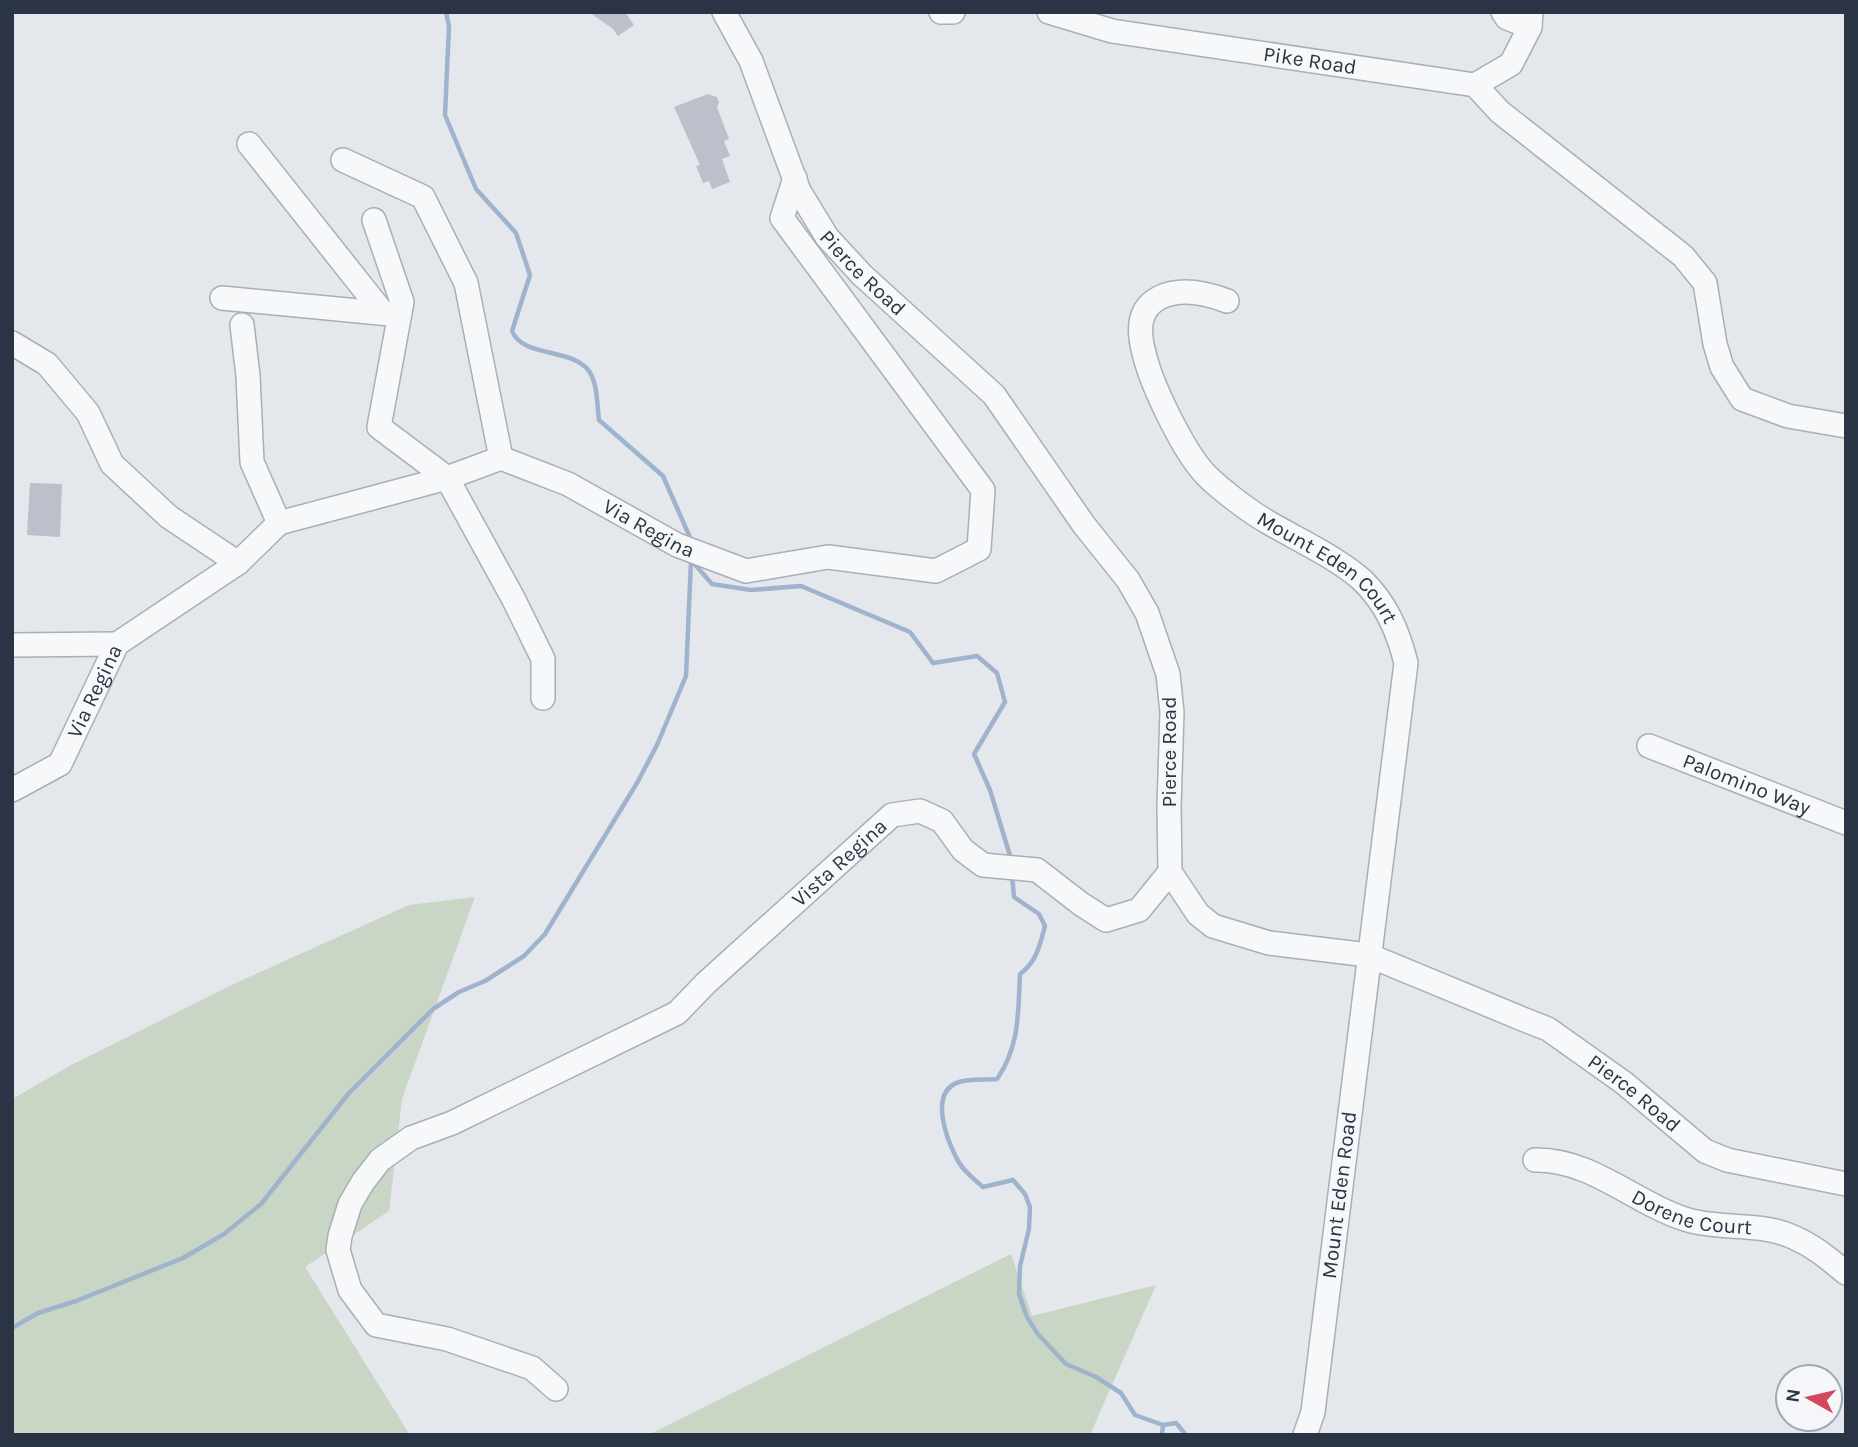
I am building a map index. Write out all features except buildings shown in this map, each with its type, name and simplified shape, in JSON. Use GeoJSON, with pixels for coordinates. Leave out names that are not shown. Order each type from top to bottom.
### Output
{"type":"FeatureCollection","features":[{"type":"Feature","properties":{"kind":"street","name":"Pierce Road"},"geometry":{"type":"LineString","coordinates":[[724,12],[751,61],[799,191],[827,237],[862,275],[994,395],[1084,525],[1128,580],[1147,613],[1168,674],[1172,712],[1168,807],[1170,872],[1198,915],[1213,926],[1269,943],[1368,955],[1548,1030],[1624,1083],[1706,1151],[1727,1160],[1846,1184]]}},
{"type":"Feature","properties":{"kind":"street"},"geometry":{"type":"LineString","coordinates":[[941,12],[953,12]]}},
{"type":"Feature","properties":{"kind":"street","name":"Pike Road"},"geometry":{"type":"LineString","coordinates":[[1049,12],[1112,31],[1475,85]]}},
{"type":"Feature","properties":{"kind":"street"},"geometry":{"type":"LineString","coordinates":[[1503,12],[1507,18],[1530,19],[1511,64],[1475,85],[1500,112],[1683,256],[1705,283],[1715,344],[1722,367],[1742,399],[1788,416],[1846,426]]}},
{"type":"Feature","properties":{"kind":"street"},"geometry":{"type":"LineString","coordinates":[[248,144],[392,314]]}},
{"type":"Feature","properties":{"kind":"street"},"geometry":{"type":"LineString","coordinates":[[343,160],[423,197],[466,283],[501,458]]}},
{"type":"Feature","properties":{"kind":"street","name":"Via Regina"},"geometry":{"type":"LineString","coordinates":[[12,790],[60,764],[117,644],[238,563],[279,523],[447,478],[501,458],[568,484],[677,545],[746,571],[828,557],[936,571],[979,549],[982,491],[782,218],[794,178]]}},
{"type":"Feature","properties":{"kind":"street"},"geometry":{"type":"LineString","coordinates":[[374,220],[402,302],[392,314],[379,427],[447,478],[543,659],[543,698]]}},
{"type":"Feature","properties":{"kind":"street","name":"Mount Eden Court"},"geometry":{"type":"LineString","coordinates":[[1227,301],[1213,296],[1180,292],[1163,296],[1148,304],[1142,317],[1140,339],[1148,372],[1167,411],[1207,475],[1264,520],[1301,540],[1361,579],[1383,604],[1399,634],[1406,663],[1368,955]]}},
{"type":"Feature","properties":{"kind":"street"},"geometry":{"type":"LineString","coordinates":[[222,298],[392,314]]}},
{"type":"Feature","properties":{"kind":"street"},"geometry":{"type":"LineString","coordinates":[[242,325],[248,376],[252,462],[279,523]]}},
{"type":"Feature","properties":{"kind":"street"},"geometry":{"type":"LineString","coordinates":[[12,343],[47,365],[88,413],[112,464],[169,517],[238,563]]}},
{"type":"Feature","properties":{"kind":"street"},"geometry":{"type":"LineString","coordinates":[[12,645],[32,647],[117,644]]}},
{"type":"Feature","properties":{"kind":"street","name":"Palomino Way"},"geometry":{"type":"LineString","coordinates":[[1649,746],[1846,823]]}},
{"type":"Feature","properties":{"kind":"street","name":"Vista Regina"},"geometry":{"type":"LineString","coordinates":[[556,1389],[532,1368],[447,1339],[376,1325],[350,1290],[338,1250],[350,1204],[380,1160],[411,1138],[452,1123],[677,1013],[892,815],[920,811],[942,821],[963,850],[983,865],[1037,870],[1106,920],[1139,910],[1170,872]]}},
{"type":"Feature","properties":{"kind":"street","name":"Mount Eden Road"},"geometry":{"type":"LineString","coordinates":[[1305,1435],[1313,1412],[1368,955]]}},
{"type":"Feature","properties":{"kind":"street","name":"Dorene Court"},"geometry":{"type":"LineString","coordinates":[[1535,1160],[1564,1163],[1585,1170],[1659,1208],[1689,1220],[1768,1229],[1791,1235],[1813,1247],[1846,1273]]}},
{"type":"Feature","properties":{"kind":"green space"},"geometry":{"type":"Polygon","coordinates":[[[475,897],[402,1099],[389,1211],[305,1267],[410,1435],[12,1435],[12,1099],[75,1063],[238,982],[409,905],[475,897]]]}},
{"type":"Feature","properties":{"kind":"green space"},"geometry":{"type":"Polygon","coordinates":[[[1011,1254],[1032,1316],[1156,1285],[1090,1435],[648,1435],[1011,1254]]]}},
{"type":"Feature","properties":{"kind":"waterway"},"geometry":{"type":"LineString","coordinates":[[446,12],[449,26],[445,115],[476,189],[516,233],[530,275],[512,331],[526,345],[571,358],[589,371],[596,389],[599,420],[663,476],[692,542]]}},
{"type":"Feature","properties":{"kind":"waterway"},"geometry":{"type":"LineString","coordinates":[[691,560],[712,584],[751,590],[801,586],[910,632],[933,663],[977,656],[997,673],[1005,702],[974,754],[990,790],[1011,859]]}},
{"type":"Feature","properties":{"kind":"waterway"},"geometry":{"type":"LineString","coordinates":[[12,1328],[38,1313],[76,1301],[183,1258],[224,1234],[261,1204],[349,1093],[433,1009],[524,956],[545,934],[637,783],[657,745],[686,676],[691,561]]}},
{"type":"Feature","properties":{"kind":"waterway"},"geometry":{"type":"LineString","coordinates":[[1012,875],[1014,897],[1039,914],[1045,926],[1034,958],[1020,974],[1014,1041],[1005,1067],[997,1079],[963,1081],[950,1087],[942,1106],[945,1129],[959,1163],[983,1187],[1013,1180],[1025,1194],[1030,1207],[1029,1229],[1020,1266],[1019,1294],[1027,1317],[1037,1333],[1066,1364],[1096,1377],[1121,1393],[1135,1415],[1163,1425],[1162,1435]]}},
{"type":"Feature","properties":{"kind":"waterway"},"geometry":{"type":"LineString","coordinates":[[1163,1425],[1176,1423],[1186,1435]]}}]}
